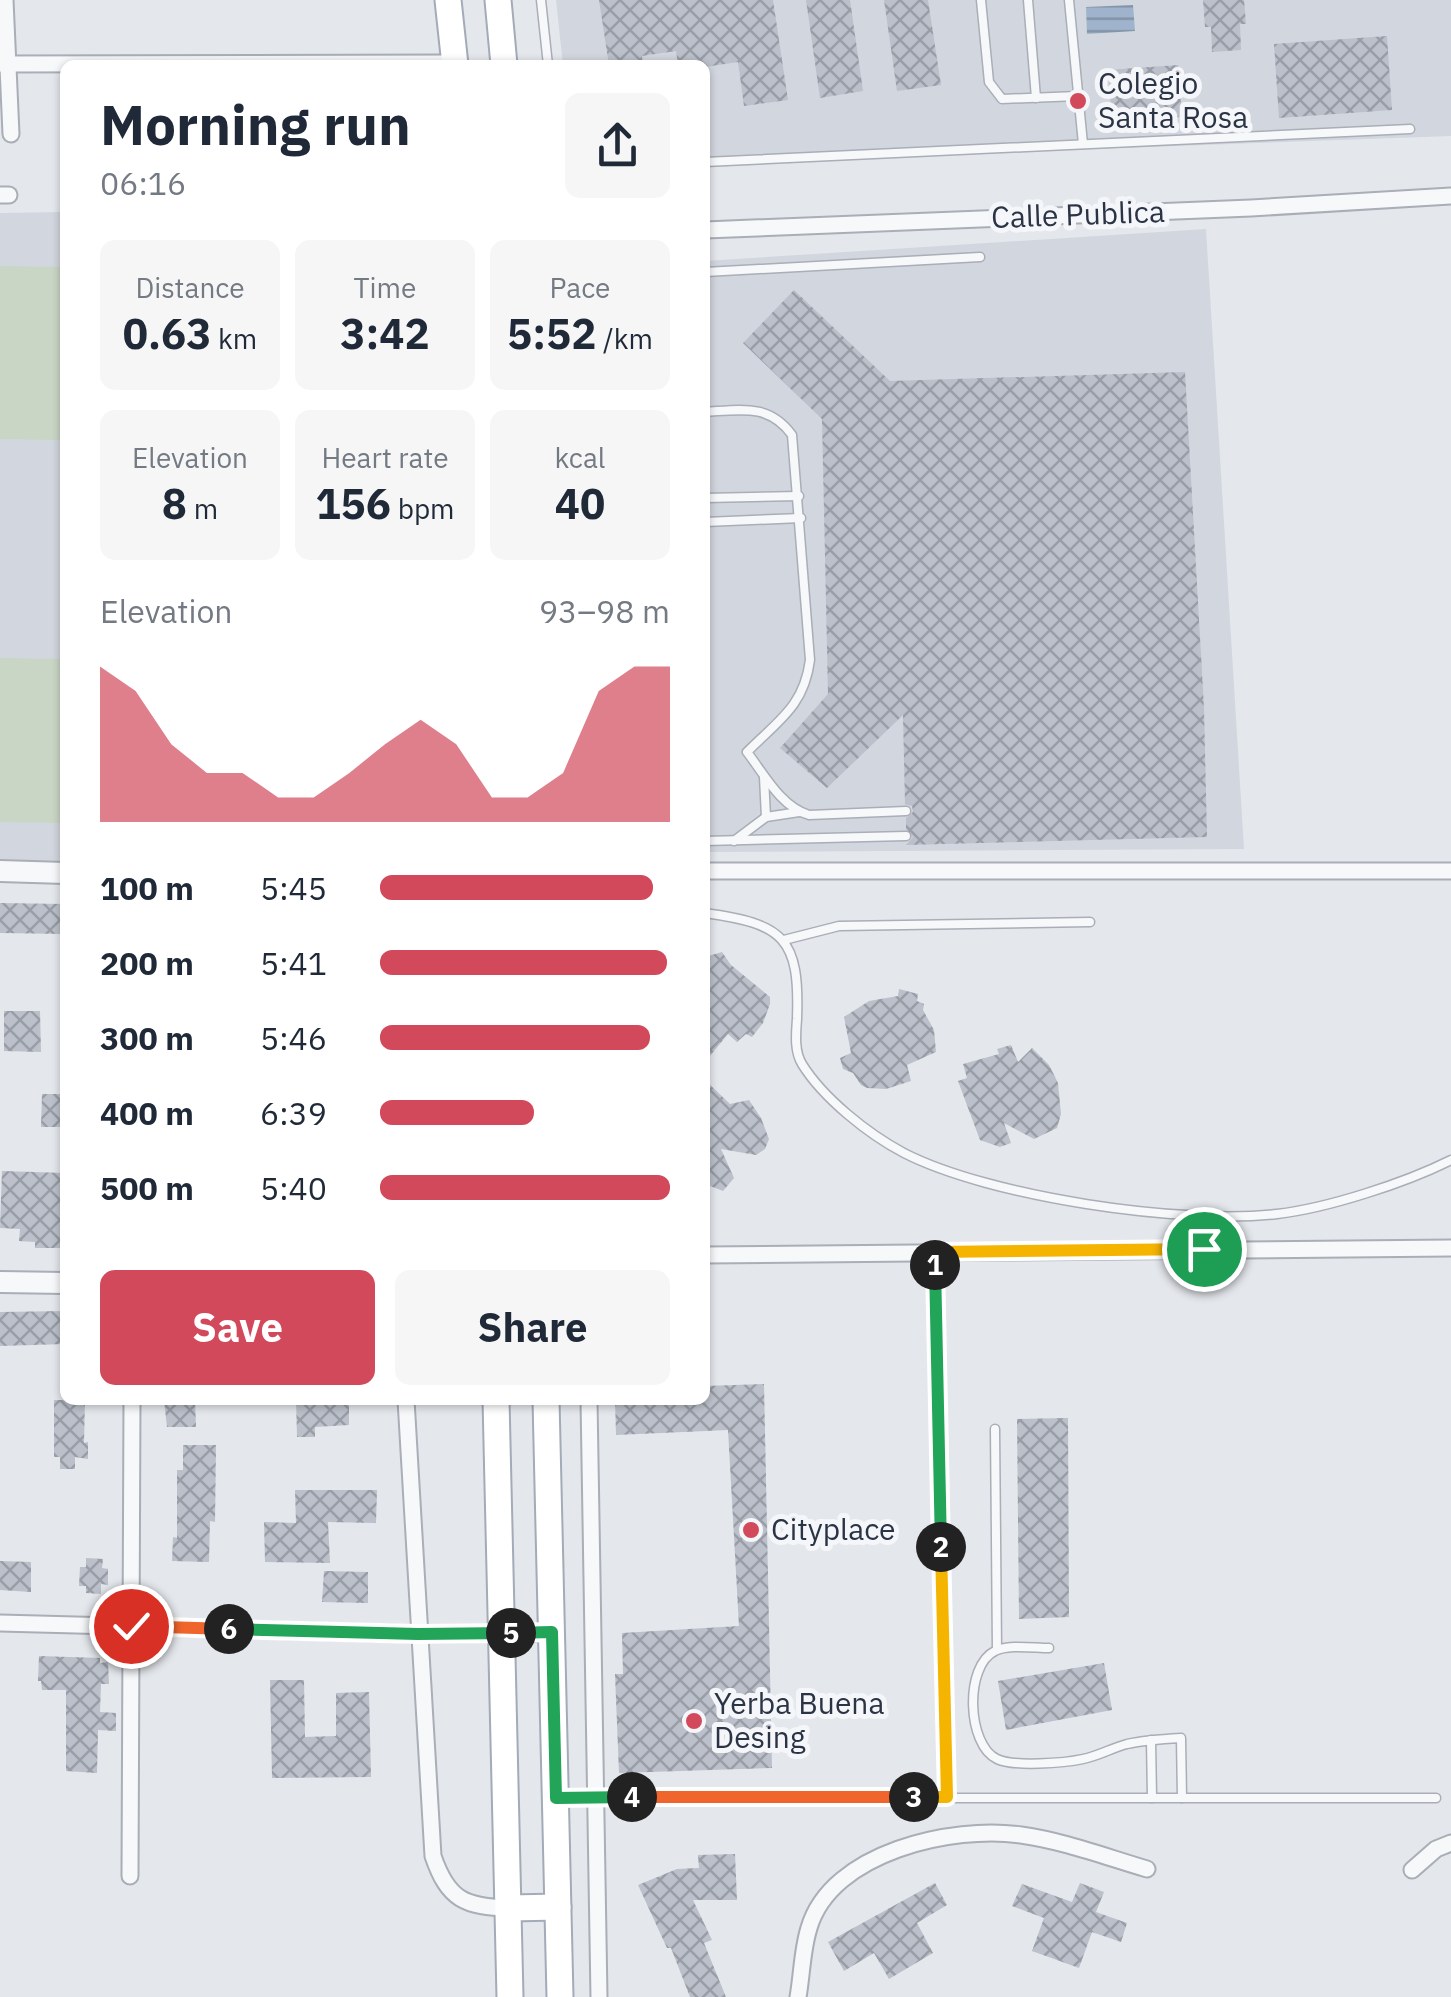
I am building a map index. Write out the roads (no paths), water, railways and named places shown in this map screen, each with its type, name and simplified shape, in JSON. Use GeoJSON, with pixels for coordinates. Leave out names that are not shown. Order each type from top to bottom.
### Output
{"type":"FeatureCollection","features":[{"type":"Feature","properties":{"kind":"main road"},"geometry":{"type":"LineString","coordinates":[[448,0],[455,60]]}},
{"type":"Feature","properties":{"kind":"main road"},"geometry":{"type":"LineString","coordinates":[[498,0],[504,60]]}},
{"type":"Feature","properties":{"kind":"main road"},"geometry":{"type":"LineString","coordinates":[[496,1405],[510,1997]]}},
{"type":"Feature","properties":{"kind":"main road"},"geometry":{"type":"LineString","coordinates":[[546,1405],[560,1997]]}},
{"type":"Feature","properties":{"kind":"main road"},"geometry":{"type":"LineString","coordinates":[[510,1908],[558,1907]]}},
{"type":"Feature","properties":{"kind":"street"},"geometry":{"type":"LineString","coordinates":[[6,0],[4,64],[11,134]]}},
{"type":"Feature","properties":{"kind":"street"},"geometry":{"type":"LineString","coordinates":[[4,64],[60,64]]}},
{"type":"Feature","properties":{"kind":"street","name":"Calle Publica"},"geometry":{"type":"LineString","coordinates":[[710,230],[1236,209],[1451,196]]}},
{"type":"Feature","properties":{"kind":"street"},"geometry":{"type":"LineString","coordinates":[[0,871],[60,873]]}},
{"type":"Feature","properties":{"kind":"street"},"geometry":{"type":"LineString","coordinates":[[710,871],[1451,871]]}},
{"type":"Feature","properties":{"kind":"street"},"geometry":{"type":"LineString","coordinates":[[710,1255],[1451,1248]]}},
{"type":"Feature","properties":{"kind":"street"},"geometry":{"type":"LineString","coordinates":[[0,1282],[60,1283]]}},
{"type":"Feature","properties":{"kind":"street"},"geometry":{"type":"LineString","coordinates":[[130,1876],[132,1405]]}},
{"type":"Feature","properties":{"kind":"street"},"geometry":{"type":"LineString","coordinates":[[406,1405],[433,1856],[451,1892],[482,1907],[510,1908]]}},
{"type":"Feature","properties":{"kind":"street"},"geometry":{"type":"LineString","coordinates":[[589,1405],[599,1997]]}},
{"type":"Feature","properties":{"kind":"street"},"geometry":{"type":"LineString","coordinates":[[0,1622],[418,1634],[552,1632]]}},
{"type":"Feature","properties":{"kind":"street"},"geometry":{"type":"LineString","coordinates":[[798,1997],[809,1926],[823,1902],[847,1876],[905,1846],[956,1836],[1018,1835],[1148,1870]]}},
{"type":"Feature","properties":{"kind":"street"},"geometry":{"type":"LineString","coordinates":[[1412,1870],[1436,1849],[1451,1843]]}},
{"type":"Feature","properties":{"kind":"lane"},"geometry":{"type":"LineString","coordinates":[[541,0],[547,60]]}},
{"type":"Feature","properties":{"kind":"lane"},"geometry":{"type":"LineString","coordinates":[[981,0],[989,82],[1002,99],[1078,96]]}},
{"type":"Feature","properties":{"kind":"lane"},"geometry":{"type":"LineString","coordinates":[[1028,0],[1036,98]]}},
{"type":"Feature","properties":{"kind":"lane"},"geometry":{"type":"LineString","coordinates":[[1069,0],[1083,144]]}},
{"type":"Feature","properties":{"kind":"lane"},"geometry":{"type":"LineString","coordinates":[[710,162],[1410,129]]}},
{"type":"Feature","properties":{"kind":"lane"},"geometry":{"type":"LineString","coordinates":[[710,272],[980,257]]}},
{"type":"Feature","properties":{"kind":"lane"},"geometry":{"type":"LineString","coordinates":[[710,412],[756,409],[783,422],[792,436],[799,496],[810,660],[807,684],[800,699],[747,752],[785,802],[799,812],[809,815],[906,811]]}},
{"type":"Feature","properties":{"kind":"lane"},"geometry":{"type":"LineString","coordinates":[[710,498],[799,496]]}},
{"type":"Feature","properties":{"kind":"lane"},"geometry":{"type":"LineString","coordinates":[[710,522],[801,518]]}},
{"type":"Feature","properties":{"kind":"lane"},"geometry":{"type":"LineString","coordinates":[[764,774],[766,817]]}},
{"type":"Feature","properties":{"kind":"lane"},"geometry":{"type":"LineString","coordinates":[[734,841],[766,817],[799,812]]}},
{"type":"Feature","properties":{"kind":"lane"},"geometry":{"type":"LineString","coordinates":[[710,841],[906,836]]}},
{"type":"Feature","properties":{"kind":"lane"},"geometry":{"type":"LineString","coordinates":[[710,913],[758,923],[784,940],[795,959],[798,978],[796,1037],[800,1061],[848,1115],[906,1154],[950,1170],[999,1186],[1094,1205],[1220,1217],[1278,1214],[1333,1202],[1451,1160]]}},
{"type":"Feature","properties":{"kind":"lane"},"geometry":{"type":"LineString","coordinates":[[784,940],[839,926],[1090,922]]}},
{"type":"Feature","properties":{"kind":"lane"},"geometry":{"type":"LineString","coordinates":[[935,1252],[947,1797]]}},
{"type":"Feature","properties":{"kind":"lane"},"geometry":{"type":"LineString","coordinates":[[995,1429],[997,1649]]}},
{"type":"Feature","properties":{"kind":"lane"},"geometry":{"type":"LineString","coordinates":[[1049,1648],[997,1649],[982,1661],[974,1677],[975,1723],[982,1746],[995,1758],[1008,1762],[1081,1760],[1151,1740],[1181,1738],[1182,1798]]}},
{"type":"Feature","properties":{"kind":"lane"},"geometry":{"type":"LineString","coordinates":[[1151,1740],[1152,1798]]}},
{"type":"Feature","properties":{"kind":"lane"},"geometry":{"type":"LineString","coordinates":[[556,1798],[1436,1798]]}},
{"type":"Feature","properties":{"kind":"water"},"geometry":{"type":"Polygon","coordinates":[[[1133,5],[1135,31],[1087,34],[1086,7],[1133,5]]]}},
{"type":"Feature","properties":{"kind":"place","name":"Colegio Santa Rosa"},"geometry":{"type":"Point","coordinates":[1078,101]}},
{"type":"Feature","properties":{"kind":"place","name":"Cityplace"},"geometry":{"type":"Point","coordinates":[751,1530]}},
{"type":"Feature","properties":{"kind":"place","name":"Yerba Buena Desing"},"geometry":{"type":"Point","coordinates":[694,1721]}}]}
